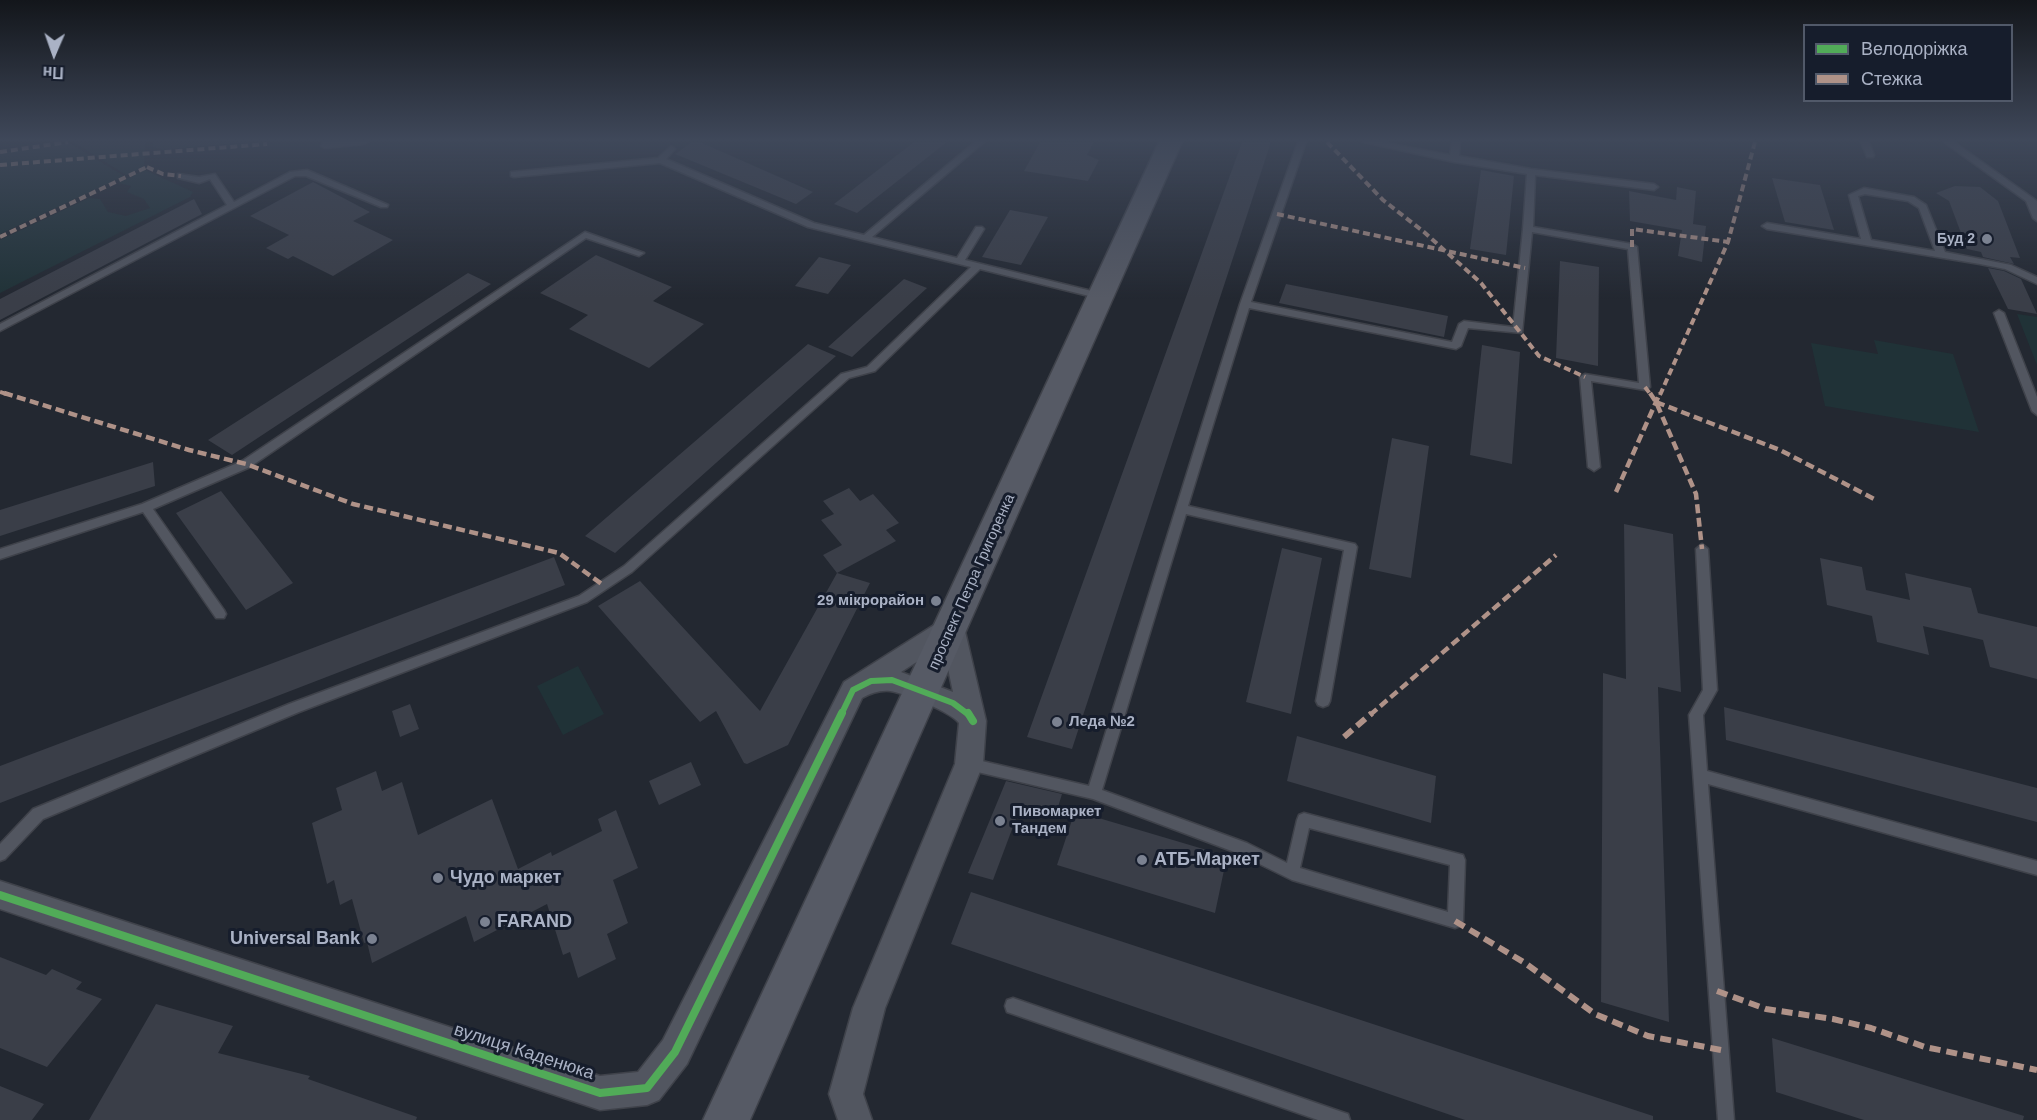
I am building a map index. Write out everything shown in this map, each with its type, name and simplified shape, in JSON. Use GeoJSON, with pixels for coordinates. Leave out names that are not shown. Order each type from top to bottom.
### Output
{"type":"FeatureCollection","features":[{"type":"Feature","properties":{"kind":"main road","name":"проспект Петра Григоренка"},"geometry":{"type":"LineString","coordinates":[[726,1120],[923,692],[1147,194]]}},
{"type":"Feature","properties":{"kind":"street"},"geometry":{"type":"LineString","coordinates":[[853,690],[951,627],[973,721],[969,764],[869,1008],[846,1094],[855,1120]]}},
{"type":"Feature","properties":{"kind":"street"},"geometry":{"type":"LineString","coordinates":[[853,690],[871,681],[892,680],[953,703],[966,711],[973,721]]}},
{"type":"Feature","properties":{"kind":"street","name":"вулиця Каденюка"},"geometry":{"type":"LineString","coordinates":[[0,895],[600,1093],[647,1088],[675,1052],[853,690]]}},
{"type":"Feature","properties":{"kind":"lane"},"geometry":{"type":"LineString","coordinates":[[224,194],[232,206]]}},
{"type":"Feature","properties":{"kind":"lane"},"geometry":{"type":"LineString","coordinates":[[0,327],[254,194]]}},
{"type":"Feature","properties":{"kind":"lane"},"geometry":{"type":"LineString","coordinates":[[358,194],[384,205]]}},
{"type":"Feature","properties":{"kind":"lane"},"geometry":{"type":"LineString","coordinates":[[740,194],[811,225],[1101,296]]}},
{"type":"Feature","properties":{"kind":"lane"},"geometry":{"type":"LineString","coordinates":[[866,238],[918,194]]}},
{"type":"Feature","properties":{"kind":"lane"},"geometry":{"type":"LineString","coordinates":[[1093,793],[1245,304],[1284,194]]}},
{"type":"Feature","properties":{"kind":"lane"},"geometry":{"type":"LineString","coordinates":[[1245,304],[1456,346],[1464,324],[1518,331],[1529,194]]}},
{"type":"Feature","properties":{"kind":"lane"},"geometry":{"type":"LineString","coordinates":[[1855,194],[1853,195],[1867,243]]}},
{"type":"Feature","properties":{"kind":"lane"},"geometry":{"type":"LineString","coordinates":[[1883,194],[1911,199],[1923,207],[1941,254]]}},
{"type":"Feature","properties":{"kind":"lane"},"geometry":{"type":"LineString","coordinates":[[2022,194],[2034,203],[2037,218]]}},
{"type":"Feature","properties":{"kind":"lane"},"geometry":{"type":"LineString","coordinates":[[1767,226],[2008,267],[2037,282]]}},
{"type":"Feature","properties":{"kind":"lane"},"geometry":{"type":"LineString","coordinates":[[960,261],[979,229]]}},
{"type":"Feature","properties":{"kind":"lane"},"geometry":{"type":"LineString","coordinates":[[1528,229],[1632,247],[1646,387],[1585,377],[1594,467]]}},
{"type":"Feature","properties":{"kind":"lane"},"geometry":{"type":"LineString","coordinates":[[0,554],[146,507],[246,464],[585,235],[639,253]]}},
{"type":"Feature","properties":{"kind":"lane"},"geometry":{"type":"LineString","coordinates":[[0,854],[38,814],[294,708],[583,599],[628,569],[846,376],[871,369],[979,265]]}},
{"type":"Feature","properties":{"kind":"lane"},"geometry":{"type":"LineString","coordinates":[[1999,313],[2037,411]]}},
{"type":"Feature","properties":{"kind":"lane"},"geometry":{"type":"LineString","coordinates":[[146,507],[220,614]]}},
{"type":"Feature","properties":{"kind":"lane"},"geometry":{"type":"LineString","coordinates":[[1181,509],[1351,547],[1323,701]]}},
{"type":"Feature","properties":{"kind":"lane"},"geometry":{"type":"LineString","coordinates":[[1702,549],[1710,690],[1696,715],[1726,1120]]}},
{"type":"Feature","properties":{"kind":"lane"},"geometry":{"type":"LineString","coordinates":[[969,764],[1093,793],[1242,848],[1292,873],[1455,921],[1458,860],[1304,820],[1292,873]]}},
{"type":"Feature","properties":{"kind":"lane"},"geometry":{"type":"LineString","coordinates":[[1701,776],[2037,868]]}},
{"type":"Feature","properties":{"kind":"lane"},"geometry":{"type":"LineString","coordinates":[[1012,1006],[1342,1120]]}},
{"type":"Feature","properties":{"kind":"shaded area"},"geometry":{"type":"Polygon","coordinates":[[[0,194],[85,194],[0,234],[0,194]]]}},
{"type":"Feature","properties":{"kind":"shaded area"},"geometry":{"type":"Polygon","coordinates":[[[133,194],[192,194],[0,293],[0,240],[89,198],[100,199],[108,212],[126,216],[150,208],[144,199],[133,194]]]}},
{"type":"Feature","properties":{"kind":"shaded area"},"geometry":{"type":"Polygon","coordinates":[[[2017,314],[2037,317],[2037,365],[2017,314]]]}},
{"type":"Feature","properties":{"kind":"shaded area"},"geometry":{"type":"Polygon","coordinates":[[[1874,340],[1953,354],[1979,432],[1825,406],[1811,343],[1878,354],[1874,340]]]}},
{"type":"Feature","properties":{"kind":"shaded area"},"geometry":{"type":"Polygon","coordinates":[[[578,666],[604,714],[563,735],[537,686],[578,666]]]}},
{"type":"Feature","properties":{"kind":"building"},"geometry":{"type":"Polygon","coordinates":[[[290,194],[336,194],[370,212],[353,221],[393,240],[333,276],[293,256],[288,259],[266,248],[289,235],[250,216],[290,194]]]}},
{"type":"Feature","properties":{"kind":"building"},"geometry":{"type":"Polygon","coordinates":[[[772,194],[810,194],[796,204],[772,194]]]}},
{"type":"Feature","properties":{"kind":"building"},"geometry":{"type":"Polygon","coordinates":[[[847,194],[881,194],[857,213],[834,204],[847,194]]]}},
{"type":"Feature","properties":{"kind":"building"},"geometry":{"type":"Polygon","coordinates":[[[1223,194],[1254,194],[1072,749],[1027,737],[1223,194]]]}},
{"type":"Feature","properties":{"kind":"building"},"geometry":{"type":"Polygon","coordinates":[[[1478,194],[1512,194],[1506,255],[1470,249],[1478,194]]]}},
{"type":"Feature","properties":{"kind":"building"},"geometry":{"type":"Polygon","coordinates":[[[1629,194],[1646,194],[1676,200],[1676,194],[1696,194],[1693,224],[1706,226],[1702,262],[1678,256],[1682,230],[1630,221],[1629,194]]]}},
{"type":"Feature","properties":{"kind":"building"},"geometry":{"type":"Polygon","coordinates":[[[1777,194],[1823,194],[1834,230],[1785,222],[1777,194]]]}},
{"type":"Feature","properties":{"kind":"building","name":"Буд 2"},"geometry":{"type":"Polygon","coordinates":[[[1938,194],[1989,194],[1998,201],[2020,258],[2010,257],[2014,264],[1983,257],[1981,252],[1967,249],[1949,201],[1938,194]]]}},
{"type":"Feature","properties":{"kind":"building"},"geometry":{"type":"Polygon","coordinates":[[[194,199],[202,214],[0,320],[0,299],[194,199]]]}},
{"type":"Feature","properties":{"kind":"building"},"geometry":{"type":"Polygon","coordinates":[[[1010,210],[1048,217],[1021,265],[982,257],[1010,210]]]}},
{"type":"Feature","properties":{"kind":"building"},"geometry":{"type":"Polygon","coordinates":[[[596,255],[672,287],[653,301],[704,324],[649,368],[569,329],[588,315],[540,293],[596,255]]]}},
{"type":"Feature","properties":{"kind":"building"},"geometry":{"type":"Polygon","coordinates":[[[819,257],[851,265],[828,294],[795,286],[819,257]]]}},
{"type":"Feature","properties":{"kind":"building"},"geometry":{"type":"Polygon","coordinates":[[[1560,261],[1599,267],[1598,366],[1556,358],[1560,261]]]}},
{"type":"Feature","properties":{"kind":"building"},"geometry":{"type":"Polygon","coordinates":[[[1988,268],[2004,271],[2021,279],[2037,314],[2008,309],[1988,268]]]}},
{"type":"Feature","properties":{"kind":"building"},"geometry":{"type":"Polygon","coordinates":[[[468,273],[491,284],[232,455],[208,440],[468,273]]]}},
{"type":"Feature","properties":{"kind":"building"},"geometry":{"type":"Polygon","coordinates":[[[904,279],[927,288],[852,357],[828,347],[904,279]]]}},
{"type":"Feature","properties":{"kind":"building"},"geometry":{"type":"Polygon","coordinates":[[[1286,284],[1448,316],[1444,337],[1279,303],[1286,284]]]}},
{"type":"Feature","properties":{"kind":"building"},"geometry":{"type":"Polygon","coordinates":[[[808,344],[836,356],[615,553],[585,536],[808,344]]]}},
{"type":"Feature","properties":{"kind":"building"},"geometry":{"type":"Polygon","coordinates":[[[1482,345],[1520,352],[1512,464],[1470,455],[1482,345]]]}},
{"type":"Feature","properties":{"kind":"building"},"geometry":{"type":"Polygon","coordinates":[[[1392,438],[1429,446],[1411,578],[1369,569],[1392,438]]]}},
{"type":"Feature","properties":{"kind":"building"},"geometry":{"type":"Polygon","coordinates":[[[153,462],[155,486],[0,536],[0,510],[153,462]]]}},
{"type":"Feature","properties":{"kind":"building"},"geometry":{"type":"Polygon","coordinates":[[[849,488],[860,501],[873,494],[899,523],[886,530],[896,541],[837,573],[823,555],[842,545],[821,520],[834,514],[823,501],[849,488]]]}},
{"type":"Feature","properties":{"kind":"building"},"geometry":{"type":"Polygon","coordinates":[[[221,491],[293,583],[246,610],[176,513],[221,491]]]}},
{"type":"Feature","properties":{"kind":"building"},"geometry":{"type":"Polygon","coordinates":[[[1624,524],[1673,534],[1681,692],[1658,687],[1669,1022],[1601,1002],[1603,673],[1626,679],[1624,524]]]}},
{"type":"Feature","properties":{"kind":"building"},"geometry":{"type":"Polygon","coordinates":[[[1282,548],[1322,558],[1291,714],[1246,702],[1282,548]]]}},
{"type":"Feature","properties":{"kind":"building"},"geometry":{"type":"Polygon","coordinates":[[[554,557],[565,585],[0,803],[0,766],[554,557]]]}},
{"type":"Feature","properties":{"kind":"building"},"geometry":{"type":"Polygon","coordinates":[[[1820,558],[1862,567],[1866,590],[1910,600],[1905,573],[1971,588],[1978,613],[2037,627],[2037,679],[1990,667],[1983,640],[1923,626],[1929,655],[1877,642],[1872,616],[1827,605],[1820,558]]]}},
{"type":"Feature","properties":{"kind":"building"},"geometry":{"type":"Polygon","coordinates":[[[837,573],[870,583],[788,745],[747,764],[744,763],[716,711],[700,722],[598,606],[640,581],[760,711],[837,573]]]}},
{"type":"Feature","properties":{"kind":"building"},"geometry":{"type":"Polygon","coordinates":[[[410,704],[419,729],[400,737],[392,711],[410,704]]]}},
{"type":"Feature","properties":{"kind":"building"},"geometry":{"type":"Polygon","coordinates":[[[1724,707],[2037,788],[2037,822],[1726,740],[1724,707]]]}},
{"type":"Feature","properties":{"kind":"building"},"geometry":{"type":"Polygon","coordinates":[[[1297,736],[1436,776],[1431,823],[1287,781],[1297,736]]]}},
{"type":"Feature","properties":{"kind":"building"},"geometry":{"type":"Polygon","coordinates":[[[691,762],[701,785],[659,805],[649,781],[691,762]]]}},
{"type":"Feature","properties":{"kind":"building"},"geometry":{"type":"Polygon","coordinates":[[[376,771],[382,791],[402,782],[418,835],[492,799],[518,869],[551,852],[552,856],[602,831],[598,819],[616,810],[638,868],[613,880],[628,923],[607,934],[616,959],[578,978],[570,952],[563,955],[547,904],[474,942],[466,916],[372,963],[352,899],[340,905],[334,880],[327,884],[312,823],[342,810],[336,788],[376,771]]]}},
{"type":"Feature","properties":{"kind":"building"},"geometry":{"type":"Polygon","coordinates":[[[1006,781],[1062,794],[1055,817],[1020,808],[993,880],[968,873],[1006,781]]]}},
{"type":"Feature","properties":{"kind":"building","name":"АТБ-Маркет"},"geometry":{"type":"Polygon","coordinates":[[[1075,811],[1227,856],[1215,913],[1057,865],[1075,811]]]}},
{"type":"Feature","properties":{"kind":"building"},"geometry":{"type":"Polygon","coordinates":[[[971,892],[1653,1116],[1653,1120],[1465,1120],[951,944],[971,892]]]}},
{"type":"Feature","properties":{"kind":"building"},"geometry":{"type":"Polygon","coordinates":[[[0,957],[46,975],[52,969],[82,982],[76,989],[102,999],[47,1067],[0,1048],[0,957]]]}},
{"type":"Feature","properties":{"kind":"building"},"geometry":{"type":"Polygon","coordinates":[[[156,1004],[233,1026],[218,1053],[310,1076],[308,1079],[417,1117],[416,1120],[89,1120],[156,1004]]]}},
{"type":"Feature","properties":{"kind":"building"},"geometry":{"type":"Polygon","coordinates":[[[1772,1038],[2024,1116],[2023,1120],[1864,1120],[1776,1092],[1772,1038]]]}},
{"type":"Feature","properties":{"kind":"building"},"geometry":{"type":"Polygon","coordinates":[[[0,1086],[44,1104],[32,1120],[0,1120],[0,1086]]]}},
{"type":"Feature","properties":{"kind":"marked path"},"geometry":{"type":"LineString","coordinates":[[0,237],[90,194]]}},
{"type":"Feature","properties":{"kind":"marked path"},"geometry":{"type":"LineString","coordinates":[[1377,194],[1481,283],[1539,356],[1585,377]]}},
{"type":"Feature","properties":{"kind":"marked path"},"geometry":{"type":"LineString","coordinates":[[1616,492],[1728,242],[1741,194]]}},
{"type":"Feature","properties":{"kind":"marked path"},"geometry":{"type":"LineString","coordinates":[[1277,214],[1525,268]]}},
{"type":"Feature","properties":{"kind":"marked path"},"geometry":{"type":"LineString","coordinates":[[1632,247],[1632,229],[1728,242]]}},
{"type":"Feature","properties":{"kind":"marked path"},"geometry":{"type":"LineString","coordinates":[[1645,387],[1656,402],[1696,494],[1702,549]]}},
{"type":"Feature","properties":{"kind":"marked path"},"geometry":{"type":"LineString","coordinates":[[0,392],[189,450],[246,464],[353,504],[559,553],[603,585]]}},
{"type":"Feature","properties":{"kind":"marked path"},"geometry":{"type":"LineString","coordinates":[[1656,402],[1780,450],[1876,500]]}},
{"type":"Feature","properties":{"kind":"marked path"},"geometry":{"type":"LineString","coordinates":[[1344,737],[1556,555]]}},
{"type":"Feature","properties":{"kind":"marked path"},"geometry":{"type":"LineString","coordinates":[[1455,921],[1525,963],[1595,1014],[1648,1036],[1721,1050]]}},
{"type":"Feature","properties":{"kind":"marked path"},"geometry":{"type":"LineString","coordinates":[[1717,991],[1766,1009],[1833,1019],[1871,1028],[1925,1047],[2037,1070]]}},
{"type":"Feature","properties":{"kind":"cycle path"},"geometry":{"type":"LineString","coordinates":[[0,895],[600,1093],[647,1088],[675,1052],[853,690],[871,681],[892,680],[953,703],[966,711],[973,721]]}},
{"type":"Feature","properties":{"kind":"place","name":"Буд 2"},"geometry":{"type":"Point","coordinates":[1987,239]}},
{"type":"Feature","properties":{"kind":"place","name":"29 мікрорайон"},"geometry":{"type":"Point","coordinates":[936,601]}},
{"type":"Feature","properties":{"kind":"place","name":"Леда №2"},"geometry":{"type":"Point","coordinates":[1057,722]}},
{"type":"Feature","properties":{"kind":"place","name":"Пивомаркет Тандем"},"geometry":{"type":"Point","coordinates":[1000,821]}},
{"type":"Feature","properties":{"kind":"place","name":"АТБ-Маркет"},"geometry":{"type":"Point","coordinates":[1142,860]}},
{"type":"Feature","properties":{"kind":"place","name":"Чудо маркет"},"geometry":{"type":"Point","coordinates":[438,878]}},
{"type":"Feature","properties":{"kind":"place","name":"FARAND"},"geometry":{"type":"Point","coordinates":[485,922]}},
{"type":"Feature","properties":{"kind":"place","name":"Universal Bank"},"geometry":{"type":"Point","coordinates":[372,939]}}]}
